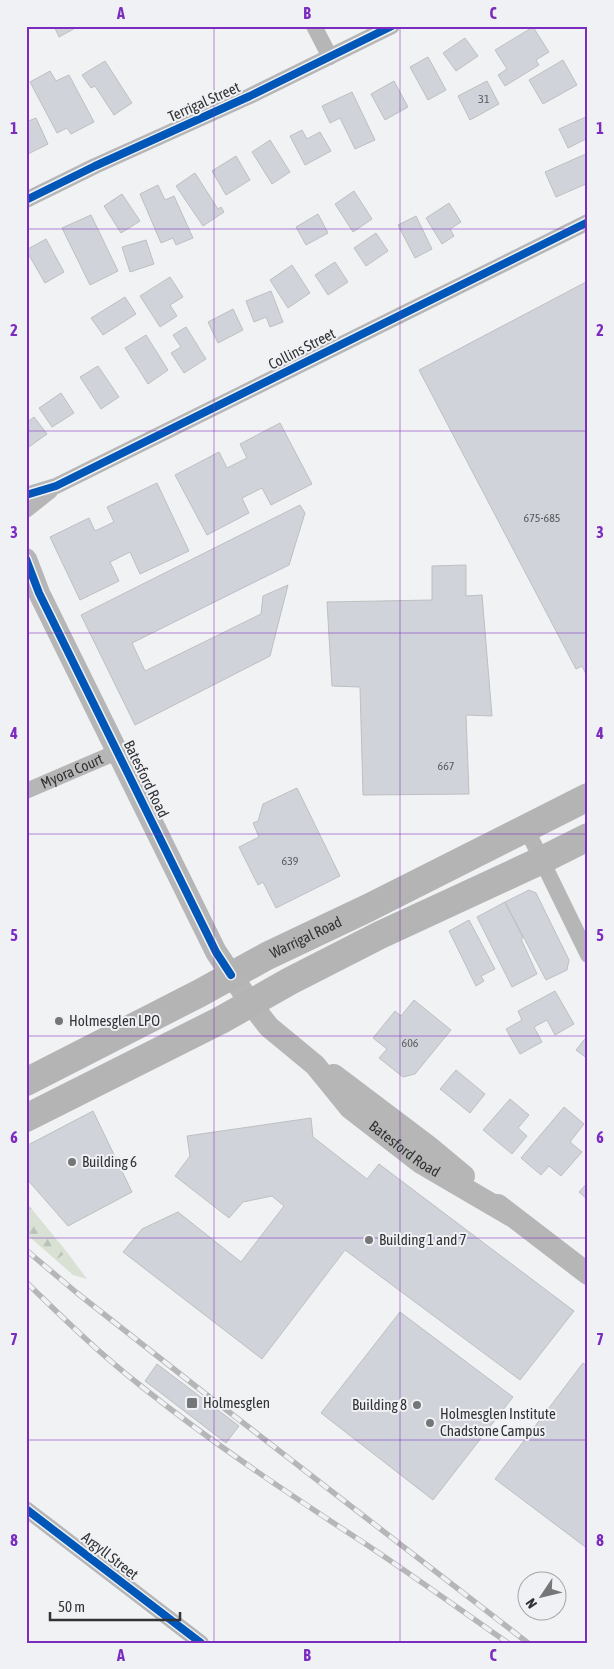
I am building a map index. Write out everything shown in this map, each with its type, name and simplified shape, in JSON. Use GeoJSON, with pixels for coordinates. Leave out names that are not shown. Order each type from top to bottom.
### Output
{"type":"FeatureCollection","features":[{"type":"Feature","properties":{"kind":"highway","name":"Warrigal Road"},"geometry":{"type":"LineString","coordinates":[[26,1082],[268,956],[377,904],[588,797]]}},
{"type":"Feature","properties":{"kind":"highway","name":"Warrigal Road"},"geometry":{"type":"LineString","coordinates":[[26,1118],[213,1024],[290,981],[380,935],[588,837]]}},
{"type":"Feature","properties":{"kind":"main road","name":"Batesford Road"},"geometry":{"type":"LineString","coordinates":[[26,559],[32,585],[216,952],[251,1004],[275,1032],[315,1065],[334,1075],[428,1146],[510,1215],[588,1274]]}},
{"type":"Feature","properties":{"kind":"street"},"geometry":{"type":"LineString","coordinates":[[314,26],[330,57]]}},
{"type":"Feature","properties":{"kind":"street","name":"Terrigal Street"},"geometry":{"type":"LineString","coordinates":[[26,200],[95,166],[236,103],[392,26]]}},
{"type":"Feature","properties":{"kind":"street","name":"Collins Street"},"geometry":{"type":"LineString","coordinates":[[26,495],[56,486],[588,222]]}},
{"type":"Feature","properties":{"kind":"street","name":"Collins Street"},"geometry":{"type":"LineString","coordinates":[[26,510],[56,486]]}},
{"type":"Feature","properties":{"kind":"street","name":"Myora Court"},"geometry":{"type":"LineString","coordinates":[[26,790],[117,752]]}},
{"type":"Feature","properties":{"kind":"street"},"geometry":{"type":"LineString","coordinates":[[526,828],[588,955]]}},
{"type":"Feature","properties":{"kind":"street","name":"Argyll Street"},"geometry":{"type":"LineString","coordinates":[[26,1509],[201,1643]]}},
{"type":"Feature","properties":{"kind":"green space"},"geometry":{"type":"Polygon","coordinates":[[[26,1202],[67,1252],[56,1260],[26,1234],[26,1202]]]}},
{"type":"Feature","properties":{"kind":"green space"},"geometry":{"type":"Polygon","coordinates":[[[67,1252],[87,1279],[73,1275],[56,1260],[67,1252]]]}},
{"type":"Feature","properties":{"kind":"building"},"geometry":{"type":"Polygon","coordinates":[[[54,26],[79,26],[59,37],[54,26]]]}},
{"type":"Feature","properties":{"kind":"building"},"geometry":{"type":"Polygon","coordinates":[[[533,27],[549,52],[536,60],[539,65],[505,86],[498,75],[507,69],[495,50],[533,27]]]}},
{"type":"Feature","properties":{"kind":"building"},"geometry":{"type":"Polygon","coordinates":[[[465,38],[478,56],[456,71],[443,53],[465,38]]]}},
{"type":"Feature","properties":{"kind":"building"},"geometry":{"type":"Polygon","coordinates":[[[428,57],[446,90],[428,100],[410,67],[428,57]]]}},
{"type":"Feature","properties":{"kind":"building"},"geometry":{"type":"Polygon","coordinates":[[[563,60],[577,85],[543,104],[529,80],[563,60]]]}},
{"type":"Feature","properties":{"kind":"building"},"geometry":{"type":"Polygon","coordinates":[[[105,61],[132,103],[114,115],[95,86],[91,88],[82,75],[105,61]]]}},
{"type":"Feature","properties":{"kind":"building"},"geometry":{"type":"Polygon","coordinates":[[[50,71],[56,81],[69,75],[94,122],[71,134],[67,128],[57,133],[30,82],[50,71]]]}},
{"type":"Feature","properties":{"kind":"building"},"geometry":{"type":"Polygon","coordinates":[[[394,81],[408,107],[385,120],[371,94],[394,81]]]}},
{"type":"Feature","properties":{"kind":"building"},"geometry":{"type":"Polygon","coordinates":[[[487,81],[499,104],[470,120],[458,96],[487,81]]]}},
{"type":"Feature","properties":{"kind":"building"},"geometry":{"type":"Polygon","coordinates":[[[352,92],[375,140],[355,149],[340,118],[330,123],[322,106],[352,92]]]}},
{"type":"Feature","properties":{"kind":"building"},"geometry":{"type":"Polygon","coordinates":[[[588,116],[588,138],[568,148],[559,129],[588,116]]]}},
{"type":"Feature","properties":{"kind":"building"},"geometry":{"type":"Polygon","coordinates":[[[36,118],[48,144],[28,154],[26,151],[26,122],[36,118]]]}},
{"type":"Feature","properties":{"kind":"building"},"geometry":{"type":"Polygon","coordinates":[[[302,130],[307,139],[320,132],[331,151],[305,165],[290,136],[302,130]]]}},
{"type":"Feature","properties":{"kind":"building"},"geometry":{"type":"Polygon","coordinates":[[[270,140],[290,172],[272,184],[252,152],[270,140]]]}},
{"type":"Feature","properties":{"kind":"building"},"geometry":{"type":"Polygon","coordinates":[[[588,153],[588,183],[556,197],[545,172],[588,153]]]}},
{"type":"Feature","properties":{"kind":"building"},"geometry":{"type":"Polygon","coordinates":[[[236,156],[250,180],[226,195],[212,171],[236,156]]]}},
{"type":"Feature","properties":{"kind":"building"},"geometry":{"type":"Polygon","coordinates":[[[195,173],[218,209],[221,207],[224,212],[203,226],[176,186],[195,173]]]}},
{"type":"Feature","properties":{"kind":"building"},"geometry":{"type":"Polygon","coordinates":[[[158,185],[165,200],[174,196],[193,238],[176,245],[173,238],[161,243],[140,194],[158,185]]]}},
{"type":"Feature","properties":{"kind":"building"},"geometry":{"type":"Polygon","coordinates":[[[354,191],[372,219],[353,232],[335,204],[354,191]]]}},
{"type":"Feature","properties":{"kind":"building"},"geometry":{"type":"Polygon","coordinates":[[[122,194],[140,221],[121,233],[104,206],[122,194]]]}},
{"type":"Feature","properties":{"kind":"building"},"geometry":{"type":"Polygon","coordinates":[[[449,203],[461,222],[450,229],[454,236],[442,244],[426,218],[449,203]]]}},
{"type":"Feature","properties":{"kind":"building"},"geometry":{"type":"Polygon","coordinates":[[[318,214],[328,233],[306,245],[296,227],[318,214]]]}},
{"type":"Feature","properties":{"kind":"building"},"geometry":{"type":"Polygon","coordinates":[[[91,215],[118,271],[90,285],[62,228],[91,215]]]}},
{"type":"Feature","properties":{"kind":"building"},"geometry":{"type":"Polygon","coordinates":[[[416,216],[432,249],[415,258],[398,225],[416,216]]]}},
{"type":"Feature","properties":{"kind":"building"},"geometry":{"type":"Polygon","coordinates":[[[376,233],[388,251],[366,266],[354,248],[376,233]]]}},
{"type":"Feature","properties":{"kind":"building"},"geometry":{"type":"Polygon","coordinates":[[[46,239],[64,272],[45,283],[26,250],[46,239]]]}},
{"type":"Feature","properties":{"kind":"building"},"geometry":{"type":"Polygon","coordinates":[[[146,240],[154,264],[130,272],[122,247],[146,240]]]}},
{"type":"Feature","properties":{"kind":"building"},"geometry":{"type":"Polygon","coordinates":[[[335,262],[348,282],[328,295],[315,275],[335,262]]]}},
{"type":"Feature","properties":{"kind":"building"},"geometry":{"type":"Polygon","coordinates":[[[292,265],[310,293],[288,308],[270,280],[292,265]]]}},
{"type":"Feature","properties":{"kind":"building"},"geometry":{"type":"Polygon","coordinates":[[[170,277],[183,297],[170,305],[177,316],[160,327],[140,296],[170,277]]]}},
{"type":"Feature","properties":{"kind":"building"},"geometry":{"type":"Polygon","coordinates":[[[588,281],[588,678],[582,666],[576,669],[419,370],[588,281]]]}},
{"type":"Feature","properties":{"kind":"building"},"geometry":{"type":"Polygon","coordinates":[[[271,291],[283,322],[270,327],[266,317],[254,322],[246,301],[271,291]]]}},
{"type":"Feature","properties":{"kind":"building"},"geometry":{"type":"Polygon","coordinates":[[[125,297],[136,314],[103,335],[91,318],[125,297]]]}},
{"type":"Feature","properties":{"kind":"building"},"geometry":{"type":"Polygon","coordinates":[[[233,309],[243,330],[218,343],[208,322],[233,309]]]}},
{"type":"Feature","properties":{"kind":"building"},"geometry":{"type":"Polygon","coordinates":[[[186,327],[206,359],[184,373],[171,353],[181,347],[173,335],[186,327]]]}},
{"type":"Feature","properties":{"kind":"building"},"geometry":{"type":"Polygon","coordinates":[[[146,335],[168,370],[148,384],[125,348],[146,335]]]}},
{"type":"Feature","properties":{"kind":"building"},"geometry":{"type":"Polygon","coordinates":[[[98,366],[119,397],[101,409],[80,377],[98,366]]]}},
{"type":"Feature","properties":{"kind":"building"},"geometry":{"type":"Polygon","coordinates":[[[61,393],[74,413],[52,427],[39,408],[61,393]]]}},
{"type":"Feature","properties":{"kind":"building"},"geometry":{"type":"Polygon","coordinates":[[[34,417],[47,434],[26,449],[26,423],[34,417]]]}},
{"type":"Feature","properties":{"kind":"building"},"geometry":{"type":"Polygon","coordinates":[[[280,423],[312,484],[271,505],[262,488],[242,498],[249,513],[207,535],[175,475],[219,452],[227,468],[247,458],[240,444],[280,423]]]}},
{"type":"Feature","properties":{"kind":"building"},"geometry":{"type":"Polygon","coordinates":[[[157,483],[189,551],[140,574],[130,552],[110,562],[119,581],[80,600],[50,537],[89,518],[95,531],[114,522],[107,507],[157,483]]]}},
{"type":"Feature","properties":{"kind":"building"},"geometry":{"type":"Polygon","coordinates":[[[300,505],[305,513],[289,565],[132,643],[145,671],[261,614],[263,596],[288,585],[270,656],[135,725],[81,615],[300,505]]]}},
{"type":"Feature","properties":{"kind":"building"},"geometry":{"type":"Polygon","coordinates":[[[466,565],[466,596],[482,595],[492,716],[466,715],[469,794],[363,795],[360,687],[332,686],[327,602],[432,600],[432,566],[466,565]]]}},
{"type":"Feature","properties":{"kind":"building"},"geometry":{"type":"Polygon","coordinates":[[[297,788],[340,876],[276,908],[263,882],[258,885],[239,847],[259,837],[253,823],[258,821],[263,804],[297,788]]]}},
{"type":"Feature","properties":{"kind":"building"},"geometry":{"type":"Polygon","coordinates":[[[529,890],[536,893],[569,960],[567,970],[546,980],[505,902],[529,890]]]}},
{"type":"Feature","properties":{"kind":"building"},"geometry":{"type":"Polygon","coordinates":[[[505,902],[523,938],[521,939],[537,974],[512,987],[477,917],[505,902]]]}},
{"type":"Feature","properties":{"kind":"building"},"geometry":{"type":"Polygon","coordinates":[[[469,920],[495,969],[481,976],[484,981],[476,986],[449,931],[469,920]]]}},
{"type":"Feature","properties":{"kind":"building"},"geometry":{"type":"Polygon","coordinates":[[[555,991],[574,1024],[555,1035],[547,1020],[534,1027],[542,1042],[520,1054],[506,1029],[522,1020],[518,1011],[555,991]]]}},
{"type":"Feature","properties":{"kind":"building"},"geometry":{"type":"Polygon","coordinates":[[[414,1000],[451,1030],[415,1074],[403,1077],[379,1058],[387,1049],[373,1038],[395,1011],[401,1016],[414,1000]]]}},
{"type":"Feature","properties":{"kind":"building"},"geometry":{"type":"Polygon","coordinates":[[[588,1035],[588,1059],[576,1050],[588,1035]]]}},
{"type":"Feature","properties":{"kind":"building"},"geometry":{"type":"Polygon","coordinates":[[[456,1070],[485,1094],[470,1113],[440,1089],[456,1070]]]}},
{"type":"Feature","properties":{"kind":"building"},"geometry":{"type":"Polygon","coordinates":[[[510,1099],[529,1115],[518,1128],[527,1136],[512,1154],[483,1130],[510,1099]]]}},
{"type":"Feature","properties":{"kind":"building"},"geometry":{"type":"Polygon","coordinates":[[[564,1107],[584,1124],[570,1142],[582,1152],[561,1176],[549,1166],[541,1175],[521,1158],[564,1107]]]}},
{"type":"Feature","properties":{"kind":"building","name":"Building 6"},"geometry":{"type":"Polygon","coordinates":[[[93,1111],[132,1192],[68,1226],[26,1178],[26,1146],[93,1111]]]}},
{"type":"Feature","properties":{"kind":"building","name":"Building 1 and 7"},"geometry":{"type":"Polygon","coordinates":[[[311,1118],[313,1137],[367,1179],[379,1164],[574,1311],[520,1380],[345,1250],[262,1359],[123,1252],[142,1229],[178,1212],[241,1262],[284,1206],[272,1196],[243,1202],[229,1218],[175,1176],[190,1156],[187,1136],[311,1118]]]}},
{"type":"Feature","properties":{"kind":"building"},"geometry":{"type":"Polygon","coordinates":[[[588,1182],[588,1200],[579,1192],[588,1182]]]}},
{"type":"Feature","properties":{"kind":"building","name":"Building 8"},"geometry":{"type":"Polygon","coordinates":[[[400,1312],[513,1397],[433,1500],[321,1413],[400,1312]]]}},
{"type":"Feature","properties":{"kind":"building"},"geometry":{"type":"Polygon","coordinates":[[[583,1363],[588,1367],[588,1549],[495,1479],[583,1363]]]}},
{"type":"Feature","properties":{"kind":"building"},"geometry":{"type":"Polygon","coordinates":[[[157,1364],[239,1426],[226,1443],[145,1381],[157,1364]]]}},
{"type":"Feature","properties":{"kind":"railway"},"geometry":{"type":"LineString","coordinates":[[26,1250],[77,1293],[198,1388],[528,1643]]}},
{"type":"Feature","properties":{"kind":"railway"},"geometry":{"type":"LineString","coordinates":[[26,1282],[111,1361],[194,1427],[508,1643]]}},
{"type":"Feature","properties":{"kind":"cycle path"},"geometry":{"type":"LineString","coordinates":[[26,200],[95,166],[250,96],[392,26]]}},
{"type":"Feature","properties":{"kind":"cycle path"},"geometry":{"type":"LineString","coordinates":[[26,495],[56,486],[588,222]]}},
{"type":"Feature","properties":{"kind":"cycle path"},"geometry":{"type":"LineString","coordinates":[[26,559],[39,593],[216,952],[231,975]]}},
{"type":"Feature","properties":{"kind":"cycle path"},"geometry":{"type":"LineString","coordinates":[[26,1509],[201,1643]]}},
{"type":"Feature","properties":{"kind":"place","name":"Holmesglen LPO"},"geometry":{"type":"Point","coordinates":[59,1021]}},
{"type":"Feature","properties":{"kind":"place","name":"Building 6"},"geometry":{"type":"Point","coordinates":[72,1162]}},
{"type":"Feature","properties":{"kind":"place","name":"Building 1 and 7"},"geometry":{"type":"Point","coordinates":[369,1240]}},
{"type":"Feature","properties":{"kind":"place","name":"Holmesglen"},"geometry":{"type":"Point","coordinates":[192,1403]}},
{"type":"Feature","properties":{"kind":"place","name":"Building 8"},"geometry":{"type":"Point","coordinates":[417,1405]}},
{"type":"Feature","properties":{"kind":"place","name":"Holmesglen Institute Chadstone Campus"},"geometry":{"type":"Point","coordinates":[430,1423]}}]}
